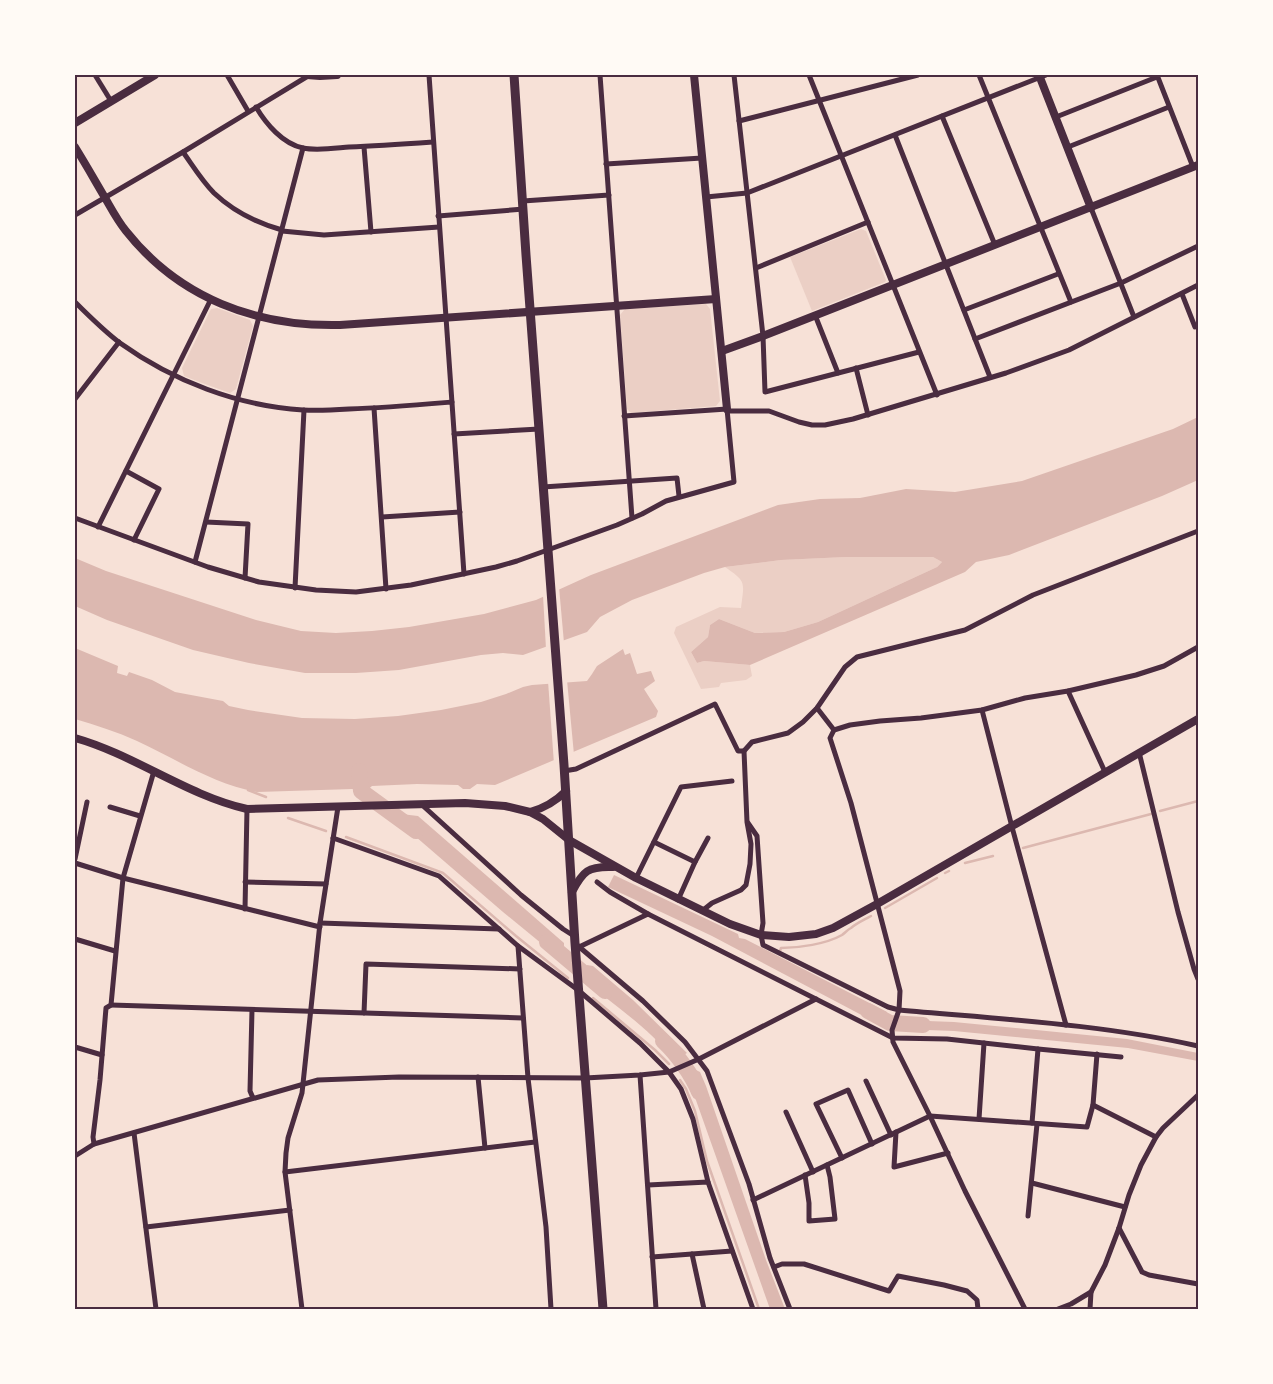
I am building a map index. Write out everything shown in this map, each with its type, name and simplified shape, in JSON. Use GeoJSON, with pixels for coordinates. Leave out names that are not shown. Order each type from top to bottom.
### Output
{"type":"FeatureCollection","features":[{"type":"Feature","properties":{"kind":"main road"},"geometry":{"type":"LineString","coordinates":[[514,75],[566,791],[578,990],[603,1309]]}},
{"type":"Feature","properties":{"kind":"street"},"geometry":{"type":"LineString","coordinates":[[95,75],[111,101]]}},
{"type":"Feature","properties":{"kind":"street"},"geometry":{"type":"LineString","coordinates":[[227,75],[248,111]]}},
{"type":"Feature","properties":{"kind":"street"},"geometry":{"type":"LineString","coordinates":[[75,215],[183,152],[307,75],[338,75]]}},
{"type":"Feature","properties":{"kind":"street"},"geometry":{"type":"LineString","coordinates":[[429,75],[464,574]]}},
{"type":"Feature","properties":{"kind":"street"},"geometry":{"type":"LineString","coordinates":[[600,75],[632,518]]}},
{"type":"Feature","properties":{"kind":"street"},"geometry":{"type":"LineString","coordinates":[[75,518],[245,578],[274,585],[340,592],[411,586],[496,567],[548,550],[632,518],[679,496],[734,482],[694,75]]}},
{"type":"Feature","properties":{"kind":"street"},"geometry":{"type":"LineString","coordinates":[[734,75],[763,336],[765,392],[919,352]]}},
{"type":"Feature","properties":{"kind":"street"},"geometry":{"type":"LineString","coordinates":[[809,75],[937,394]]}},
{"type":"Feature","properties":{"kind":"street"},"geometry":{"type":"LineString","coordinates":[[739,121],[918,75]]}},
{"type":"Feature","properties":{"kind":"street"},"geometry":{"type":"LineString","coordinates":[[980,75],[1070,302]]}},
{"type":"Feature","properties":{"kind":"street"},"geometry":{"type":"LineString","coordinates":[[75,123],[152,76]]}},
{"type":"Feature","properties":{"kind":"street"},"geometry":{"type":"LineString","coordinates":[[706,197],[748,193],[1041,76],[1134,317]]}},
{"type":"Feature","properties":{"kind":"street"},"geometry":{"type":"LineString","coordinates":[[722,351],[1196,166],[1168,106],[1157,76],[1056,117]]}},
{"type":"Feature","properties":{"kind":"street"},"geometry":{"type":"LineString","coordinates":[[256,106],[262,118],[278,135],[303,148],[328,149],[434,142]]}},
{"type":"Feature","properties":{"kind":"street"},"geometry":{"type":"LineString","coordinates":[[1068,147],[1168,106]]}},
{"type":"Feature","properties":{"kind":"street"},"geometry":{"type":"LineString","coordinates":[[942,116],[995,245]]}},
{"type":"Feature","properties":{"kind":"street"},"geometry":{"type":"LineString","coordinates":[[895,135],[990,377]]}},
{"type":"Feature","properties":{"kind":"street"},"geometry":{"type":"LineString","coordinates":[[75,147],[112,212],[125,230],[148,255],[179,280],[211,299],[239,311],[260,317],[292,324],[316,326],[716,299]]}},
{"type":"Feature","properties":{"kind":"street"},"geometry":{"type":"LineString","coordinates":[[364,147],[371,232]]}},
{"type":"Feature","properties":{"kind":"street"},"geometry":{"type":"LineString","coordinates":[[196,562],[303,148]]}},
{"type":"Feature","properties":{"kind":"street"},"geometry":{"type":"LineString","coordinates":[[183,152],[214,193],[258,222],[282,230],[324,235],[439,227]]}},
{"type":"Feature","properties":{"kind":"street"},"geometry":{"type":"LineString","coordinates":[[606,164],[702,158]]}},
{"type":"Feature","properties":{"kind":"street"},"geometry":{"type":"LineString","coordinates":[[438,216],[608,195]]}},
{"type":"Feature","properties":{"kind":"street"},"geometry":{"type":"LineString","coordinates":[[756,268],[868,222]]}},
{"type":"Feature","properties":{"kind":"street"},"geometry":{"type":"LineString","coordinates":[[975,339],[1121,283],[1198,246]]}},
{"type":"Feature","properties":{"kind":"street"},"geometry":{"type":"LineString","coordinates":[[964,310],[1058,274]]}},
{"type":"Feature","properties":{"kind":"street"},"geometry":{"type":"LineString","coordinates":[[624,416],[727,410],[769,412],[799,422],[825,425],[868,415],[937,394],[1069,350],[1198,285]]}},
{"type":"Feature","properties":{"kind":"street"},"geometry":{"type":"LineString","coordinates":[[1182,294],[1195,327],[1198,326]]}},
{"type":"Feature","properties":{"kind":"street"},"geometry":{"type":"LineString","coordinates":[[98,527],[211,299]]}},
{"type":"Feature","properties":{"kind":"street"},"geometry":{"type":"LineString","coordinates":[[75,302],[119,342],[152,364],[174,375],[238,400],[304,410],[374,408],[452,402]]}},
{"type":"Feature","properties":{"kind":"street"},"geometry":{"type":"LineString","coordinates":[[815,315],[838,373]]}},
{"type":"Feature","properties":{"kind":"street"},"geometry":{"type":"LineString","coordinates":[[75,399],[119,342]]}},
{"type":"Feature","properties":{"kind":"street"},"geometry":{"type":"LineString","coordinates":[[856,368],[868,415]]}},
{"type":"Feature","properties":{"kind":"street"},"geometry":{"type":"LineString","coordinates":[[374,408],[386,589]]}},
{"type":"Feature","properties":{"kind":"street"},"geometry":{"type":"LineString","coordinates":[[296,588],[304,410]]}},
{"type":"Feature","properties":{"kind":"street"},"geometry":{"type":"LineString","coordinates":[[454,434],[539,430]]}},
{"type":"Feature","properties":{"kind":"street"},"geometry":{"type":"LineString","coordinates":[[126,471],[159,489],[134,540]]}},
{"type":"Feature","properties":{"kind":"street"},"geometry":{"type":"LineString","coordinates":[[543,487],[677,478],[679,496]]}},
{"type":"Feature","properties":{"kind":"street"},"geometry":{"type":"LineString","coordinates":[[382,517],[460,512]]}},
{"type":"Feature","properties":{"kind":"street"},"geometry":{"type":"LineString","coordinates":[[206,522],[248,524],[245,578]]}},
{"type":"Feature","properties":{"kind":"street"},"geometry":{"type":"LineString","coordinates":[[702,911],[712,903],[741,890],[746,885],[751,844],[747,822],[744,751],[752,742],[788,733],[803,722],[817,708],[845,667],[857,657],[965,630],[1033,595],[1198,531]]}},
{"type":"Feature","properties":{"kind":"street"},"geometry":{"type":"LineString","coordinates":[[1025,1309],[893,1042],[892,1030],[899,1010],[900,991],[851,803],[830,738],[834,730],[850,725],[982,710],[1025,698],[1068,691],[1136,675],[1164,666],[1198,647]]}},
{"type":"Feature","properties":{"kind":"street"},"geometry":{"type":"LineString","coordinates":[[1068,691],[1105,772]]}},
{"type":"Feature","properties":{"kind":"street"},"geometry":{"type":"LineString","coordinates":[[564,768],[576,769],[715,704],[738,751],[744,751]]}},
{"type":"Feature","properties":{"kind":"street"},"geometry":{"type":"LineString","coordinates":[[817,708],[834,730]]}},
{"type":"Feature","properties":{"kind":"street"},"geometry":{"type":"LineString","coordinates":[[982,710],[1066,1026]]}},
{"type":"Feature","properties":{"kind":"street"},"geometry":{"type":"LineString","coordinates":[[75,738],[100,746],[215,800],[246,809],[420,804],[495,804],[518,808],[543,819],[569,840],[678,900],[730,924],[762,935],[789,937],[816,934],[833,928],[1198,719]]}},
{"type":"Feature","properties":{"kind":"street"},"geometry":{"type":"LineString","coordinates":[[1139,752],[1178,912],[1198,979]]}},
{"type":"Feature","properties":{"kind":"street"},"geometry":{"type":"LineString","coordinates":[[111,1006],[122,878],[154,771]]}},
{"type":"Feature","properties":{"kind":"street"},"geometry":{"type":"LineString","coordinates":[[636,878],[681,787],[732,780]]}},
{"type":"Feature","properties":{"kind":"street"},"geometry":{"type":"LineString","coordinates":[[530,812],[550,805],[566,791]]}},
{"type":"Feature","properties":{"kind":"street"},"geometry":{"type":"LineString","coordinates":[[87,802],[75,861],[122,878],[320,925],[499,929]]}},
{"type":"Feature","properties":{"kind":"street"},"geometry":{"type":"LineString","coordinates":[[420,804],[643,1001],[699,1059],[707,1072],[749,1184],[770,1258],[790,1309]]}},
{"type":"Feature","properties":{"kind":"street"},"geometry":{"type":"LineString","coordinates":[[110,807],[140,816]]}},
{"type":"Feature","properties":{"kind":"street"},"geometry":{"type":"LineString","coordinates":[[302,1309],[285,1172],[286,1153],[288,1138],[302,1093],[320,925],[338,807]]}},
{"type":"Feature","properties":{"kind":"street"},"geometry":{"type":"LineString","coordinates":[[245,908],[246,809]]}},
{"type":"Feature","properties":{"kind":"street"},"geometry":{"type":"LineString","coordinates":[[747,822],[757,836],[763,945],[888,1008],[1158,1037],[1198,1046]]}},
{"type":"Feature","properties":{"kind":"street"},"geometry":{"type":"LineString","coordinates":[[333,838],[439,876],[518,946],[578,990],[640,1043],[669,1072],[681,1090],[693,1119],[708,1182],[753,1309]]}},
{"type":"Feature","properties":{"kind":"street"},"geometry":{"type":"LineString","coordinates":[[678,900],[708,838]]}},
{"type":"Feature","properties":{"kind":"street"},"geometry":{"type":"LineString","coordinates":[[654,842],[695,862]]}},
{"type":"Feature","properties":{"kind":"street"},"geometry":{"type":"LineString","coordinates":[[572,894],[579,878],[591,868],[599,866],[615,867]]}},
{"type":"Feature","properties":{"kind":"street"},"geometry":{"type":"LineString","coordinates":[[245,882],[326,884]]}},
{"type":"Feature","properties":{"kind":"street"},"geometry":{"type":"LineString","coordinates":[[597,882],[610,892],[648,914],[893,1038],[947,1039],[1121,1057]]}},
{"type":"Feature","properties":{"kind":"street"},"geometry":{"type":"LineString","coordinates":[[576,942],[648,914]]}},
{"type":"Feature","properties":{"kind":"street"},"geometry":{"type":"LineString","coordinates":[[75,939],[115,951]]}},
{"type":"Feature","properties":{"kind":"street"},"geometry":{"type":"LineString","coordinates":[[518,946],[528,1078],[546,1227],[551,1309]]}},
{"type":"Feature","properties":{"kind":"street"},"geometry":{"type":"LineString","coordinates":[[364,1013],[366,964],[520,969]]}},
{"type":"Feature","properties":{"kind":"street"},"geometry":{"type":"LineString","coordinates":[[75,1156],[94,1144],[318,1080],[478,1077],[585,1078],[669,1072],[699,1059],[816,999]]}},
{"type":"Feature","properties":{"kind":"street"},"geometry":{"type":"LineString","coordinates":[[94,1144],[93,1137],[106,1008],[111,1006],[523,1018]]}},
{"type":"Feature","properties":{"kind":"street"},"geometry":{"type":"LineString","coordinates":[[252,1010],[250,1091],[253,1098]]}},
{"type":"Feature","properties":{"kind":"street"},"geometry":{"type":"LineString","coordinates":[[978,1120],[984,1043]]}},
{"type":"Feature","properties":{"kind":"street"},"geometry":{"type":"LineString","coordinates":[[75,1047],[102,1056]]}},
{"type":"Feature","properties":{"kind":"street"},"geometry":{"type":"LineString","coordinates":[[1028,1216],[1032,1184],[1038,1049]]}},
{"type":"Feature","properties":{"kind":"street"},"geometry":{"type":"LineString","coordinates":[[753,1200],[930,1116],[1088,1127],[1093,1105],[1097,1054]]}},
{"type":"Feature","properties":{"kind":"street"},"geometry":{"type":"LineString","coordinates":[[640,1075],[656,1309]]}},
{"type":"Feature","properties":{"kind":"street"},"geometry":{"type":"LineString","coordinates":[[478,1077],[485,1148]]}},
{"type":"Feature","properties":{"kind":"street"},"geometry":{"type":"LineString","coordinates":[[866,1081],[893,1134],[894,1167],[948,1153]]}},
{"type":"Feature","properties":{"kind":"street"},"geometry":{"type":"LineString","coordinates":[[842,1158],[816,1104],[848,1090],[872,1144]]}},
{"type":"Feature","properties":{"kind":"street"},"geometry":{"type":"LineString","coordinates":[[1090,1309],[1091,1292],[1105,1265],[1120,1228],[1125,1207],[1141,1165],[1156,1136],[1198,1095]]}},
{"type":"Feature","properties":{"kind":"street"},"geometry":{"type":"LineString","coordinates":[[1093,1105],[1156,1136]]}},
{"type":"Feature","properties":{"kind":"street"},"geometry":{"type":"LineString","coordinates":[[786,1112],[813,1172]]}},
{"type":"Feature","properties":{"kind":"street"},"geometry":{"type":"LineString","coordinates":[[134,1132],[156,1309]]}},
{"type":"Feature","properties":{"kind":"street"},"geometry":{"type":"LineString","coordinates":[[285,1172],[535,1142]]}},
{"type":"Feature","properties":{"kind":"street"},"geometry":{"type":"LineString","coordinates":[[805,1175],[809,1221],[835,1219],[827,1165]]}},
{"type":"Feature","properties":{"kind":"street"},"geometry":{"type":"LineString","coordinates":[[648,1185],[708,1182]]}},
{"type":"Feature","properties":{"kind":"street"},"geometry":{"type":"LineString","coordinates":[[1032,1184],[1125,1207]]}},
{"type":"Feature","properties":{"kind":"street"},"geometry":{"type":"LineString","coordinates":[[146,1227],[290,1210]]}},
{"type":"Feature","properties":{"kind":"street"},"geometry":{"type":"LineString","coordinates":[[1120,1228],[1142,1272],[1198,1284]]}},
{"type":"Feature","properties":{"kind":"street"},"geometry":{"type":"LineString","coordinates":[[652,1257],[732,1251]]}},
{"type":"Feature","properties":{"kind":"street"},"geometry":{"type":"LineString","coordinates":[[692,1254],[704,1309]]}},
{"type":"Feature","properties":{"kind":"street"},"geometry":{"type":"LineString","coordinates":[[774,1268],[782,1264],[804,1264],[889,1291],[898,1276],[944,1285],[967,1291],[977,1300],[978,1309]]}},
{"type":"Feature","properties":{"kind":"street"},"geometry":{"type":"LineString","coordinates":[[1058,1309],[1071,1304],[1091,1292]]}},
{"type":"Feature","properties":{"kind":"shaded area"},"geometry":{"type":"Polygon","coordinates":[[[861,229],[866,231],[886,280],[885,282],[812,311],[790,257],[861,229]]]}},
{"type":"Feature","properties":{"kind":"shaded area"},"geometry":{"type":"Polygon","coordinates":[[[706,304],[710,309],[720,401],[716,406],[631,413],[627,409],[620,315],[625,309],[706,304]]]}},
{"type":"Feature","properties":{"kind":"shaded area"},"geometry":{"type":"Polygon","coordinates":[[[217,308],[250,320],[253,326],[236,389],[230,393],[184,376],[182,368],[211,309],[217,308]]]}},
{"type":"Feature","properties":{"kind":"shaded area"},"geometry":{"type":"Polygon","coordinates":[[[1198,417],[1198,480],[1162,496],[1009,555],[976,562],[965,572],[750,665],[704,661],[697,663],[691,652],[708,637],[710,625],[719,619],[755,633],[784,632],[818,622],[937,567],[942,562],[933,557],[846,557],[781,560],[725,567],[632,600],[600,617],[587,632],[523,655],[503,653],[481,655],[399,670],[356,673],[305,673],[193,650],[107,620],[75,606],[75,558],[106,571],[256,620],[301,631],[336,633],[409,627],[484,614],[536,600],[591,575],[778,505],[820,499],[860,498],[906,489],[955,492],[1022,481],[1173,429],[1198,417]]]}},
{"type":"Feature","properties":{"kind":"shaded area"},"geometry":{"type":"Polygon","coordinates":[[[846,557],[933,557],[942,562],[937,567],[818,622],[784,632],[755,633],[719,619],[710,625],[708,637],[691,652],[697,663],[704,661],[750,665],[752,676],[746,680],[721,683],[719,687],[701,689],[674,633],[676,627],[720,607],[741,608],[743,588],[741,580],[725,567],[781,560],[846,557]]]}},
{"type":"Feature","properties":{"kind":"shaded area"},"geometry":{"type":"Polygon","coordinates":[[[75,648],[118,666],[117,673],[127,676],[129,672],[152,680],[175,692],[223,701],[229,706],[302,718],[355,719],[441,710],[481,702],[532,685],[587,681],[597,666],[623,649],[625,655],[630,653],[637,674],[651,671],[655,681],[644,689],[658,711],[656,717],[495,785],[477,784],[470,789],[463,789],[458,785],[417,784],[372,786],[365,792],[358,792],[356,789],[353,789],[257,792],[210,777],[129,738],[75,719],[75,648]]]}},
{"type":"Feature","properties":{"kind":"shaded area"},"geometry":{"type":"Polygon","coordinates":[[[401,814],[418,816],[564,943],[564,962],[401,824],[397,817],[401,814]]]}},
{"type":"Feature","properties":{"kind":"shaded area"},"geometry":{"type":"Polygon","coordinates":[[[614,875],[738,934],[739,938],[745,939],[887,1012],[887,1019],[884,1024],[871,1020],[712,936],[608,887],[614,875]]]}},
{"type":"Feature","properties":{"kind":"shaded area"},"geometry":{"type":"Polygon","coordinates":[[[587,965],[593,966],[633,1000],[687,1053],[674,1060],[656,1039],[590,985],[587,965]]]}},
{"type":"Feature","properties":{"kind":"shaded area"},"geometry":{"type":"Polygon","coordinates":[[[901,1020],[954,1022],[1127,1039],[1198,1053],[1198,1061],[1128,1048],[954,1031],[900,1029],[901,1020]]]}},
{"type":"Feature","properties":{"kind":"shaded area"},"geometry":{"type":"Polygon","coordinates":[[[696,1070],[700,1072],[706,1086],[766,1260],[785,1309],[770,1309],[692,1089],[683,1075],[696,1070]]]}},
{"type":"Feature","properties":{"kind":"pier"},"geometry":{"type":"Polygon","coordinates":[[[559,587],[564,643],[546,649],[543,595],[559,587]]]}},
{"type":"Feature","properties":{"kind":"pier"},"geometry":{"type":"Polygon","coordinates":[[[567,680],[574,755],[554,764],[548,681],[567,680]]]}},
{"type":"Feature","properties":{"kind":"waterway"},"geometry":{"type":"LineString","coordinates":[[359,771],[361,791],[416,831]]}},
{"type":"Feature","properties":{"kind":"waterway"},"geometry":{"type":"LineString","coordinates":[[248,790],[266,797]]}},
{"type":"Feature","properties":{"kind":"waterway"},"geometry":{"type":"LineString","coordinates":[[1160,811],[1198,801]]}},
{"type":"Feature","properties":{"kind":"waterway"},"geometry":{"type":"LineString","coordinates":[[1023,848],[1151,814]]}},
{"type":"Feature","properties":{"kind":"waterway"},"geometry":{"type":"LineString","coordinates":[[288,818],[326,831]]}},
{"type":"Feature","properties":{"kind":"waterway"},"geometry":{"type":"LineString","coordinates":[[346,837],[443,873],[568,978]]}},
{"type":"Feature","properties":{"kind":"waterway"},"geometry":{"type":"LineString","coordinates":[[965,863],[993,856]]}},
{"type":"Feature","properties":{"kind":"waterway"},"geometry":{"type":"LineString","coordinates":[[945,873],[949,871]]}},
{"type":"Feature","properties":{"kind":"waterway"},"geometry":{"type":"LineString","coordinates":[[885,908],[937,878]]}},
{"type":"Feature","properties":{"kind":"waterway"},"geometry":{"type":"LineString","coordinates":[[780,951],[781,948],[812,945],[836,938],[871,916]]}},
{"type":"Feature","properties":{"kind":"waterway"},"geometry":{"type":"LineString","coordinates":[[547,942],[605,991]]}},
{"type":"Feature","properties":{"kind":"waterway"},"geometry":{"type":"LineString","coordinates":[[593,998],[669,1064]]}},
{"type":"Feature","properties":{"kind":"waterway"},"geometry":{"type":"LineString","coordinates":[[868,1011],[890,1023],[923,1025]]}},
{"type":"Feature","properties":{"kind":"waterway"},"geometry":{"type":"LineString","coordinates":[[663,1041],[684,1065],[699,1092]]}},
{"type":"Feature","properties":{"kind":"waterway"},"geometry":{"type":"LineString","coordinates":[[680,1080],[695,1111],[707,1161],[759,1309]]}}]}
